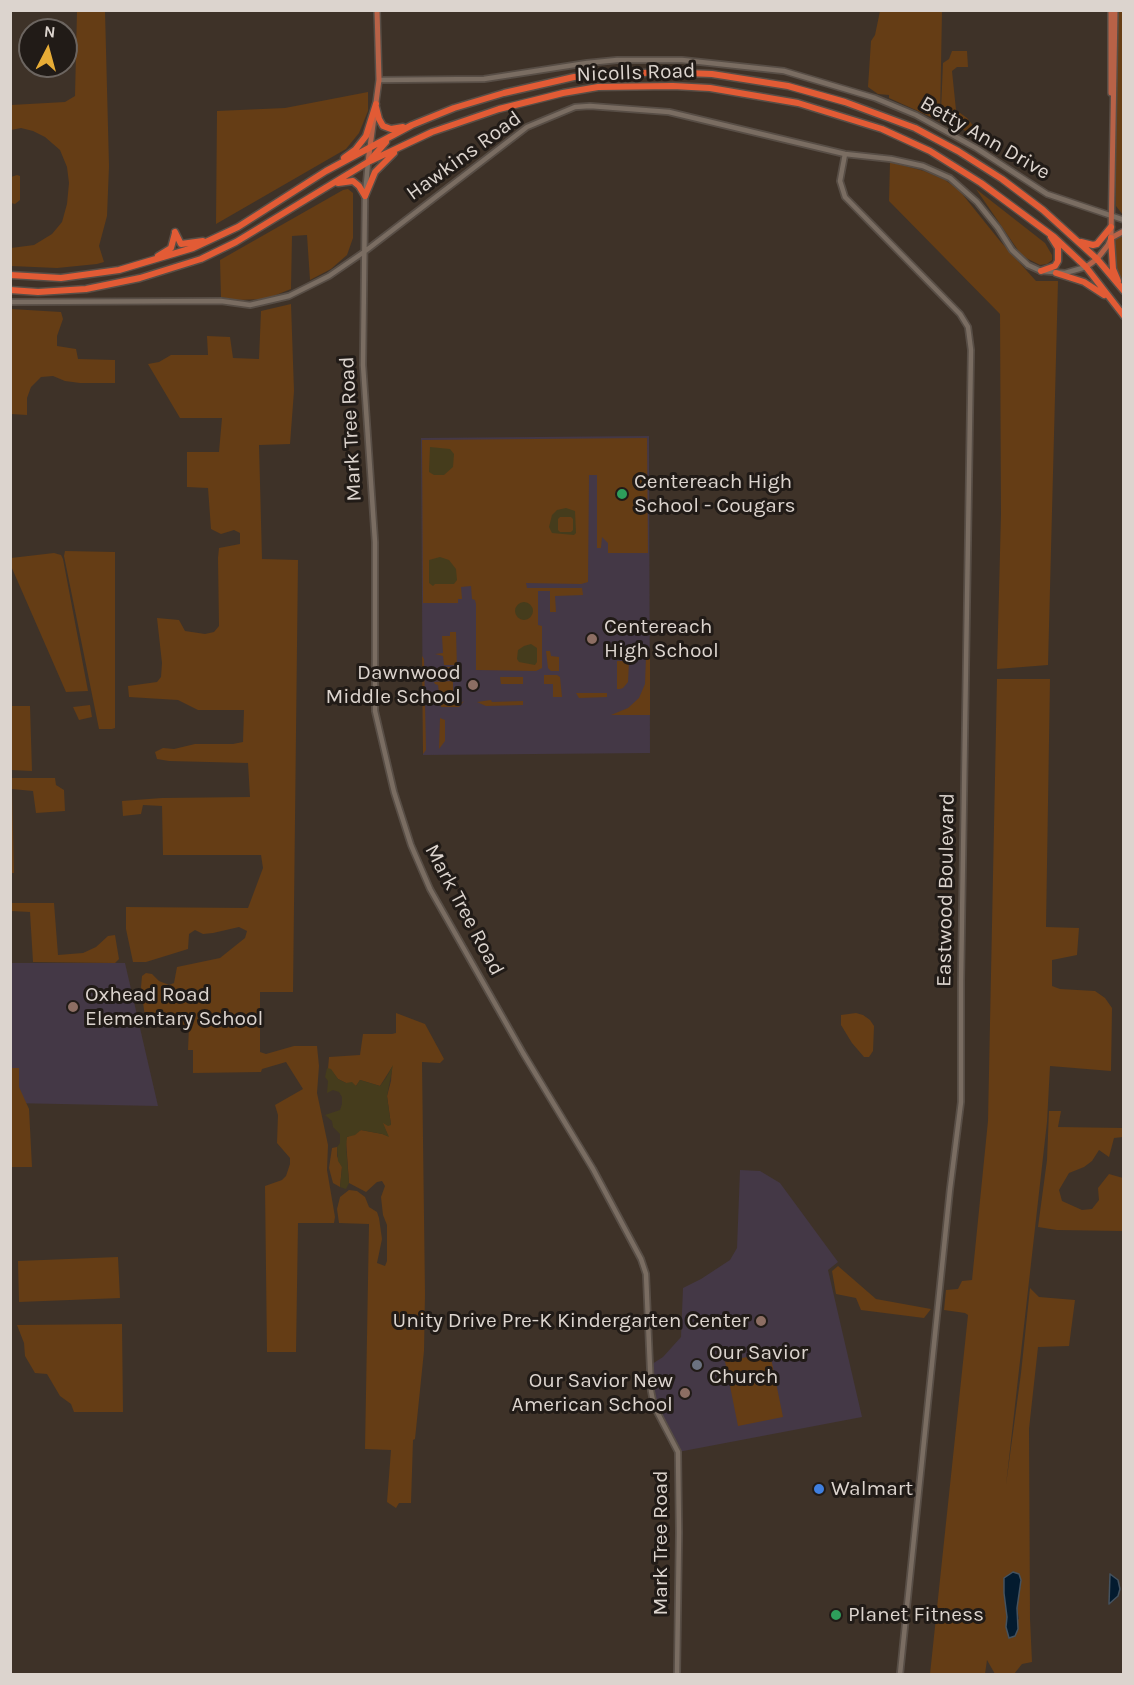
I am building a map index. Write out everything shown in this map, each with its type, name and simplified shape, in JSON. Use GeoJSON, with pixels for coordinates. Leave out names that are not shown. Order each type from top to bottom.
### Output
{"type":"FeatureCollection","features":[{"type":"Feature","properties":{"kind":"highway","name":"Nicolls Road"},"geometry":{"type":"LineString","coordinates":[[10,276],[61,278],[119,270],[193,248],[238,227],[326,171],[412,125],[453,108],[574,77],[660,72],[712,74],[788,86],[873,111],[915,128],[958,151],[1027,198],[1097,259],[1122,289]]}},
{"type":"Feature","properties":{"kind":"highway","name":"Nicolls Road"},"geometry":{"type":"LineString","coordinates":[[10,290],[38,292],[86,289],[140,278],[201,259],[236,242],[369,162],[432,132],[480,116],[562,93],[598,87],[710,88],[798,103],[882,129],[956,165],[1047,232],[1086,267],[1124,316]]}},
{"type":"Feature","properties":{"kind":"highway"},"geometry":{"type":"LineString","coordinates":[[376,105],[380,122],[386,128],[394,129],[412,125]]}},
{"type":"Feature","properties":{"kind":"highway"},"geometry":{"type":"LineString","coordinates":[[326,171],[355,150],[366,136],[376,105]]}},
{"type":"Feature","properties":{"kind":"highway"},"geometry":{"type":"LineString","coordinates":[[369,162],[388,141],[453,108]]}},
{"type":"Feature","properties":{"kind":"highway"},"geometry":{"type":"LineString","coordinates":[[365,196],[380,165],[407,144]]}},
{"type":"Feature","properties":{"kind":"highway"},"geometry":{"type":"LineString","coordinates":[[328,186],[353,181],[365,196]]}},
{"type":"Feature","properties":{"kind":"highway"},"geometry":{"type":"LineString","coordinates":[[1078,241],[1097,244],[1111,227]]}},
{"type":"Feature","properties":{"kind":"highway"},"geometry":{"type":"LineString","coordinates":[[151,261],[171,248],[175,232],[181,244],[210,240]]}},
{"type":"Feature","properties":{"kind":"highway"},"geometry":{"type":"LineString","coordinates":[[1041,271],[1055,266],[1059,256],[1058,248],[1047,232]]}},
{"type":"Feature","properties":{"kind":"highway"},"geometry":{"type":"LineString","coordinates":[[1111,238],[1113,269],[1122,289]]}},
{"type":"Feature","properties":{"kind":"highway"},"geometry":{"type":"LineString","coordinates":[[1056,273],[1084,282],[1112,302]]}},
{"type":"Feature","properties":{"kind":"main road","name":"Mark Tree Road"},"geometry":{"type":"LineString","coordinates":[[369,162],[378,80],[377,10]]}},
{"type":"Feature","properties":{"kind":"main road"},"geometry":{"type":"LineString","coordinates":[[1113,10],[1111,238],[1124,231]]}},
{"type":"Feature","properties":{"kind":"main road","name":"Hawkins Road"},"geometry":{"type":"LineString","coordinates":[[1086,267],[1097,259],[1111,238]]}},
{"type":"Feature","properties":{"kind":"street","name":"Betty Ann Drive"},"geometry":{"type":"LineString","coordinates":[[378,80],[484,79],[617,60],[682,60],[784,71],[875,99],[916,115],[976,148],[1047,194],[1112,217]]}},
{"type":"Feature","properties":{"kind":"street","name":"Hawkins Road"},"geometry":{"type":"LineString","coordinates":[[10,302],[221,301],[250,305],[289,296],[310,286],[364,252],[527,128],[575,107],[636,108],[669,112],[845,154],[905,161],[937,171],[950,178],[978,202],[988,213],[1012,250],[1028,265],[1041,271],[1056,273],[1072,272],[1086,267]]}},
{"type":"Feature","properties":{"kind":"street","name":"Eastwood Boulevard"},"geometry":{"type":"LineString","coordinates":[[845,154],[840,181],[845,197],[960,314],[968,327],[971,350],[961,1102],[900,1674]]}},
{"type":"Feature","properties":{"kind":"street","name":"Mark Tree Road"},"geometry":{"type":"LineString","coordinates":[[369,162],[365,196],[363,383],[375,552],[373,686],[375,711],[385,758],[411,845],[430,890],[523,1053],[593,1169],[641,1258],[646,1274],[651,1391],[654,1406],[678,1452],[676,1674]]}},
{"type":"Feature","properties":{"kind":"street"},"geometry":{"type":"LineString","coordinates":[[1112,217],[1124,220]]}},
{"type":"Feature","properties":{"kind":"shaded area"},"geometry":{"type":"Polygon","coordinates":[[[1123,10],[1123,215],[1116,206],[1116,17],[1118,17],[1118,11],[1123,10]]]}},
{"type":"Feature","properties":{"kind":"shaded area"},"geometry":{"type":"Polygon","coordinates":[[[77,11],[105,11],[109,166],[107,216],[99,246],[104,262],[57,268],[11,266],[11,248],[34,245],[52,234],[62,222],[69,183],[67,167],[60,150],[45,137],[33,131],[21,128],[11,130],[11,105],[65,102],[75,96],[75,78],[78,78],[77,11]]]}},
{"type":"Feature","properties":{"kind":"shaded area"},"geometry":{"type":"Polygon","coordinates":[[[880,11],[942,11],[940,121],[889,98],[889,95],[878,94],[868,87],[871,41],[875,35],[880,11]]]}},
{"type":"Feature","properties":{"kind":"shaded area"},"geometry":{"type":"Polygon","coordinates":[[[952,51],[967,51],[968,67],[957,67],[952,71],[956,110],[967,118],[983,138],[944,122],[941,110],[943,63],[949,59],[952,51]]]}},
{"type":"Feature","properties":{"kind":"shaded area"},"geometry":{"type":"Polygon","coordinates":[[[368,92],[368,111],[359,133],[346,149],[216,224],[217,111],[285,108],[368,92]]]}},
{"type":"Feature","properties":{"kind":"shaded area"},"geometry":{"type":"Polygon","coordinates":[[[890,162],[924,171],[945,180],[959,190],[1036,281],[1058,281],[1048,665],[997,669],[1001,514],[1000,314],[889,201],[890,162]]]}},
{"type":"Feature","properties":{"kind":"shaded area"},"geometry":{"type":"Polygon","coordinates":[[[20,176],[20,200],[15,204],[11,203],[11,177],[20,176]]]}},
{"type":"Feature","properties":{"kind":"shaded area"},"geometry":{"type":"Polygon","coordinates":[[[348,189],[353,193],[353,238],[347,255],[331,269],[310,280],[307,235],[292,236],[291,289],[266,299],[236,300],[221,297],[220,260],[348,189]]]}},
{"type":"Feature","properties":{"kind":"shaded area"},"geometry":{"type":"Polygon","coordinates":[[[976,189],[1045,243],[1052,255],[1052,260],[1040,265],[1022,256],[976,189]]]}},
{"type":"Feature","properties":{"kind":"shaded area"},"geometry":{"type":"Polygon","coordinates":[[[1123,229],[1123,284],[1118,276],[1112,252],[1115,236],[1123,229]]]}},
{"type":"Feature","properties":{"kind":"shaded area"},"geometry":{"type":"Polygon","coordinates":[[[291,304],[294,391],[290,444],[259,445],[262,559],[298,560],[293,992],[260,992],[260,1052],[266,1054],[294,1046],[317,1046],[319,1066],[317,1093],[328,1145],[327,1170],[335,1217],[334,1223],[298,1223],[296,1352],[267,1352],[265,1186],[282,1180],[290,1164],[290,1158],[277,1143],[278,1115],[275,1105],[303,1089],[286,1062],[262,1069],[261,1072],[193,1073],[193,1050],[188,1050],[189,1027],[146,1025],[141,987],[142,976],[146,973],[152,974],[159,981],[169,985],[174,983],[177,967],[220,958],[245,938],[247,931],[239,927],[203,934],[195,930],[189,934],[188,949],[146,962],[133,962],[126,929],[126,907],[248,908],[263,868],[261,855],[163,855],[162,806],[143,805],[141,814],[123,816],[122,801],[250,797],[248,763],[169,761],[157,759],[155,752],[163,748],[174,749],[195,744],[243,742],[244,710],[198,710],[178,700],[129,697],[128,686],[157,682],[161,677],[162,663],[157,618],[179,620],[185,631],[205,634],[214,632],[219,626],[219,548],[240,544],[240,533],[234,530],[221,534],[211,529],[208,488],[187,487],[187,452],[219,452],[222,418],[180,418],[148,364],[159,362],[171,355],[208,355],[207,336],[230,337],[233,358],[259,359],[261,311],[291,304]]]}},
{"type":"Feature","properties":{"kind":"shaded area"},"geometry":{"type":"Polygon","coordinates":[[[11,309],[61,312],[63,319],[57,336],[57,346],[76,349],[78,359],[115,360],[115,383],[80,383],[65,381],[53,376],[41,377],[31,387],[27,398],[27,415],[11,414],[11,309]]]}},
{"type":"Feature","properties":{"kind":"shaded area"},"geometry":{"type":"Polygon","coordinates":[[[649,436],[650,753],[423,755],[421,438],[649,436]]]}},
{"type":"Feature","properties":{"kind":"shaded area"},"geometry":{"type":"Polygon","coordinates":[[[647,438],[648,553],[608,553],[608,543],[602,537],[601,548],[597,548],[597,475],[589,475],[588,582],[581,584],[526,583],[527,588],[582,588],[583,595],[555,596],[556,612],[550,612],[550,591],[538,591],[538,625],[542,626],[542,668],[536,671],[476,670],[476,604],[472,599],[471,586],[461,587],[462,599],[458,599],[458,603],[423,603],[422,440],[647,438]]]}},
{"type":"Feature","properties":{"kind":"shaded area"},"geometry":{"type":"Polygon","coordinates":[[[65,551],[115,552],[115,728],[112,729],[99,729],[64,556],[65,551]]]}},
{"type":"Feature","properties":{"kind":"shaded area"},"geometry":{"type":"Polygon","coordinates":[[[54,553],[61,555],[63,559],[88,691],[66,692],[11,566],[11,558],[54,553]]]}},
{"type":"Feature","properties":{"kind":"shaded area"},"geometry":{"type":"Polygon","coordinates":[[[450,632],[456,632],[457,669],[454,665],[444,665],[443,656],[435,654],[443,653],[442,636],[450,636],[450,632]]]}},
{"type":"Feature","properties":{"kind":"shaded area"},"geometry":{"type":"Polygon","coordinates":[[[546,651],[550,651],[551,656],[559,657],[559,671],[551,671],[548,668],[546,651]]]}},
{"type":"Feature","properties":{"kind":"shaded area"},"geometry":{"type":"Polygon","coordinates":[[[650,655],[650,715],[611,715],[628,708],[639,698],[645,684],[646,657],[650,655]]]}},
{"type":"Feature","properties":{"kind":"shaded area"},"geometry":{"type":"Polygon","coordinates":[[[422,656],[424,659],[426,750],[423,754],[422,656]]]}},
{"type":"Feature","properties":{"kind":"shaded area"},"geometry":{"type":"Polygon","coordinates":[[[617,661],[629,661],[628,682],[620,689],[617,689],[617,661]]]}},
{"type":"Feature","properties":{"kind":"shaded area"},"geometry":{"type":"Polygon","coordinates":[[[439,667],[452,667],[455,681],[453,682],[453,700],[459,704],[464,701],[459,707],[441,707],[438,685],[434,682],[452,681],[436,675],[439,667]]]}},
{"type":"Feature","properties":{"kind":"shaded area"},"geometry":{"type":"Polygon","coordinates":[[[544,675],[560,677],[562,697],[553,697],[553,684],[544,684],[544,675]]]}},
{"type":"Feature","properties":{"kind":"shaded area"},"geometry":{"type":"Polygon","coordinates":[[[500,677],[523,677],[523,684],[501,684],[500,677]]]}},
{"type":"Feature","properties":{"kind":"shaded area"},"geometry":{"type":"Polygon","coordinates":[[[997,679],[1050,679],[1046,927],[1079,928],[1077,955],[1052,960],[1052,986],[1060,989],[1095,991],[1105,998],[1112,1008],[1111,1071],[1050,1066],[1047,1122],[1006,1485],[1030,1288],[1039,1297],[1075,1300],[1069,1346],[1038,1347],[1029,1429],[1032,1662],[1022,1664],[1014,1674],[995,1674],[987,1660],[985,1674],[930,1674],[968,1315],[944,1310],[946,1290],[958,1289],[962,1281],[972,1280],[988,1121],[997,679]],[[1021,1580],[1004,1593],[1006,1627],[1019,1619],[1017,1608],[1021,1580]]]}},
{"type":"Feature","properties":{"kind":"shaded area"},"geometry":{"type":"Polygon","coordinates":[[[576,693],[607,693],[607,697],[579,698],[576,693]]]}},
{"type":"Feature","properties":{"kind":"shaded area"},"geometry":{"type":"Polygon","coordinates":[[[491,700],[492,702],[523,701],[523,705],[486,706],[477,702],[491,700]]]}},
{"type":"Feature","properties":{"kind":"shaded area"},"geometry":{"type":"Polygon","coordinates":[[[90,705],[92,717],[79,720],[73,707],[90,705]]]}},
{"type":"Feature","properties":{"kind":"shaded area"},"geometry":{"type":"Polygon","coordinates":[[[11,706],[30,706],[32,771],[11,770],[11,706]]]}},
{"type":"Feature","properties":{"kind":"shaded area"},"geometry":{"type":"Polygon","coordinates":[[[440,718],[445,720],[445,741],[439,749],[440,718]]]}},
{"type":"Feature","properties":{"kind":"shaded area"},"geometry":{"type":"Polygon","coordinates":[[[11,778],[55,778],[56,785],[64,790],[65,811],[36,813],[33,791],[12,789],[14,873],[10,873],[11,778]]]}},
{"type":"Feature","properties":{"kind":"shaded area"},"geometry":{"type":"Polygon","coordinates":[[[11,903],[54,903],[58,955],[83,953],[96,947],[108,936],[115,935],[119,959],[115,963],[33,962],[30,912],[11,911],[11,903]]]}},
{"type":"Feature","properties":{"kind":"shaded area","name":"Oxhead Road Elementary School"},"geometry":{"type":"Polygon","coordinates":[[[10,963],[125,963],[158,1106],[11,1103],[10,963]]]}},
{"type":"Feature","properties":{"kind":"shaded area"},"geometry":{"type":"Polygon","coordinates":[[[396,1013],[425,1024],[444,1059],[440,1063],[422,1062],[424,1351],[415,1439],[413,1440],[411,1503],[399,1503],[396,1508],[387,1502],[391,1450],[365,1449],[369,1224],[339,1223],[337,1209],[340,1197],[349,1190],[357,1191],[365,1197],[369,1207],[377,1212],[379,1218],[382,1239],[377,1263],[385,1266],[387,1225],[383,1215],[381,1197],[385,1186],[382,1181],[377,1182],[366,1192],[349,1183],[346,1140],[347,1137],[361,1130],[388,1136],[382,1122],[391,1125],[387,1096],[392,1067],[380,1086],[360,1080],[356,1086],[346,1083],[328,1069],[329,1057],[360,1055],[363,1034],[396,1033],[396,1013]]]}},
{"type":"Feature","properties":{"kind":"shaded area"},"geometry":{"type":"Polygon","coordinates":[[[856,1013],[870,1020],[874,1026],[873,1051],[869,1057],[864,1057],[841,1025],[841,1015],[856,1013]]]}},
{"type":"Feature","properties":{"kind":"shaded area"},"geometry":{"type":"Polygon","coordinates":[[[11,1068],[19,1068],[19,1087],[29,1109],[32,1167],[11,1167],[11,1068]]]}},
{"type":"Feature","properties":{"kind":"shaded area"},"geometry":{"type":"Polygon","coordinates":[[[1049,1111],[1061,1111],[1058,1127],[1123,1128],[1123,1137],[1114,1138],[1109,1157],[1099,1150],[1092,1161],[1069,1173],[1059,1190],[1062,1201],[1082,1210],[1092,1209],[1099,1200],[1098,1188],[1109,1174],[1123,1178],[1123,1231],[1057,1230],[1038,1227],[1047,1160],[1049,1111]]]}},
{"type":"Feature","properties":{"kind":"shaded area"},"geometry":{"type":"Polygon","coordinates":[[[337,1147],[337,1156],[342,1167],[340,1187],[333,1183],[329,1168],[332,1148],[337,1147]]]}},
{"type":"Feature","properties":{"kind":"shaded area","name":"Unity Drive Pre-K Kindergarten Center"},"geometry":{"type":"Polygon","coordinates":[[[740,1170],[760,1171],[780,1183],[838,1262],[828,1270],[862,1417],[678,1452],[654,1406],[649,1366],[663,1357],[681,1337],[683,1288],[730,1260],[737,1248],[740,1170]]]}},
{"type":"Feature","properties":{"kind":"shaded area"},"geometry":{"type":"Polygon","coordinates":[[[118,1257],[120,1298],[19,1302],[18,1261],[118,1257]]]}},
{"type":"Feature","properties":{"kind":"shaded area"},"geometry":{"type":"Polygon","coordinates":[[[838,1266],[876,1299],[931,1309],[924,1318],[861,1310],[856,1298],[836,1294],[832,1271],[838,1266]]]}},
{"type":"Feature","properties":{"kind":"shaded area"},"geometry":{"type":"Polygon","coordinates":[[[122,1324],[123,1412],[74,1412],[71,1404],[60,1396],[47,1374],[35,1373],[25,1356],[24,1343],[17,1325],[122,1324]]]}},
{"type":"Feature","properties":{"kind":"shaded area"},"geometry":{"type":"Polygon","coordinates":[[[770,1353],[783,1417],[738,1426],[725,1361],[770,1353]]]}},
{"type":"Feature","properties":{"kind":"sand"},"geometry":{"type":"Polygon","coordinates":[[[430,447],[450,449],[454,454],[453,467],[444,475],[434,475],[429,472],[430,447]]]}},
{"type":"Feature","properties":{"kind":"sand"},"geometry":{"type":"Polygon","coordinates":[[[566,508],[575,511],[576,533],[574,535],[552,533],[549,527],[552,515],[557,510],[566,508]],[[571,517],[558,519],[560,532],[573,530],[571,517]]]}},
{"type":"Feature","properties":{"kind":"sand"},"geometry":{"type":"Polygon","coordinates":[[[440,557],[449,560],[456,569],[457,580],[454,584],[435,584],[433,586],[429,583],[429,560],[440,557]]]}},
{"type":"Feature","properties":{"kind":"sand"},"geometry":{"type":"Polygon","coordinates":[[[520,602],[528,602],[533,607],[531,618],[520,620],[515,615],[515,607],[520,602]]]}},
{"type":"Feature","properties":{"kind":"sand"},"geometry":{"type":"Polygon","coordinates":[[[531,644],[537,648],[535,665],[519,662],[518,650],[531,644]]]}},
{"type":"Feature","properties":{"kind":"sand"},"geometry":{"type":"Polygon","coordinates":[[[393,1065],[387,1096],[391,1125],[383,1123],[389,1137],[361,1130],[347,1137],[349,1183],[346,1189],[340,1187],[342,1167],[338,1161],[337,1147],[340,1143],[340,1134],[325,1115],[340,1110],[342,1097],[339,1092],[333,1090],[327,1093],[328,1081],[325,1077],[327,1068],[331,1069],[338,1079],[346,1083],[352,1082],[356,1086],[360,1080],[380,1086],[393,1065]]]}},
{"type":"Feature","properties":{"kind":"water"},"geometry":{"type":"Polygon","coordinates":[[[1013,1572],[1019,1574],[1021,1580],[1017,1608],[1018,1629],[1015,1636],[1009,1638],[1006,1627],[1004,1578],[1013,1572]]]}},
{"type":"Feature","properties":{"kind":"water"},"geometry":{"type":"Polygon","coordinates":[[[1110,1574],[1118,1580],[1120,1589],[1118,1596],[1109,1604],[1110,1574]]]}},
{"type":"Feature","properties":{"kind":"place","name":"Centereach High School - Cougars"},"geometry":{"type":"Point","coordinates":[622,494]}},
{"type":"Feature","properties":{"kind":"place","name":"Centereach High School"},"geometry":{"type":"Point","coordinates":[592,639]}},
{"type":"Feature","properties":{"kind":"place","name":"Dawnwood Middle School"},"geometry":{"type":"Point","coordinates":[473,685]}},
{"type":"Feature","properties":{"kind":"place","name":"Oxhead Road Elementary School"},"geometry":{"type":"Point","coordinates":[73,1007]}},
{"type":"Feature","properties":{"kind":"place","name":"Unity Drive Pre-K Kindergarten Center"},"geometry":{"type":"Point","coordinates":[761,1321]}},
{"type":"Feature","properties":{"kind":"place","name":"Our Savior Church"},"geometry":{"type":"Point","coordinates":[697,1365]}},
{"type":"Feature","properties":{"kind":"place","name":"Our Savior New American School"},"geometry":{"type":"Point","coordinates":[685,1393]}},
{"type":"Feature","properties":{"kind":"place","name":"Walmart"},"geometry":{"type":"Point","coordinates":[819,1489]}},
{"type":"Feature","properties":{"kind":"place","name":"Planet Fitness"},"geometry":{"type":"Point","coordinates":[836,1615]}}]}
